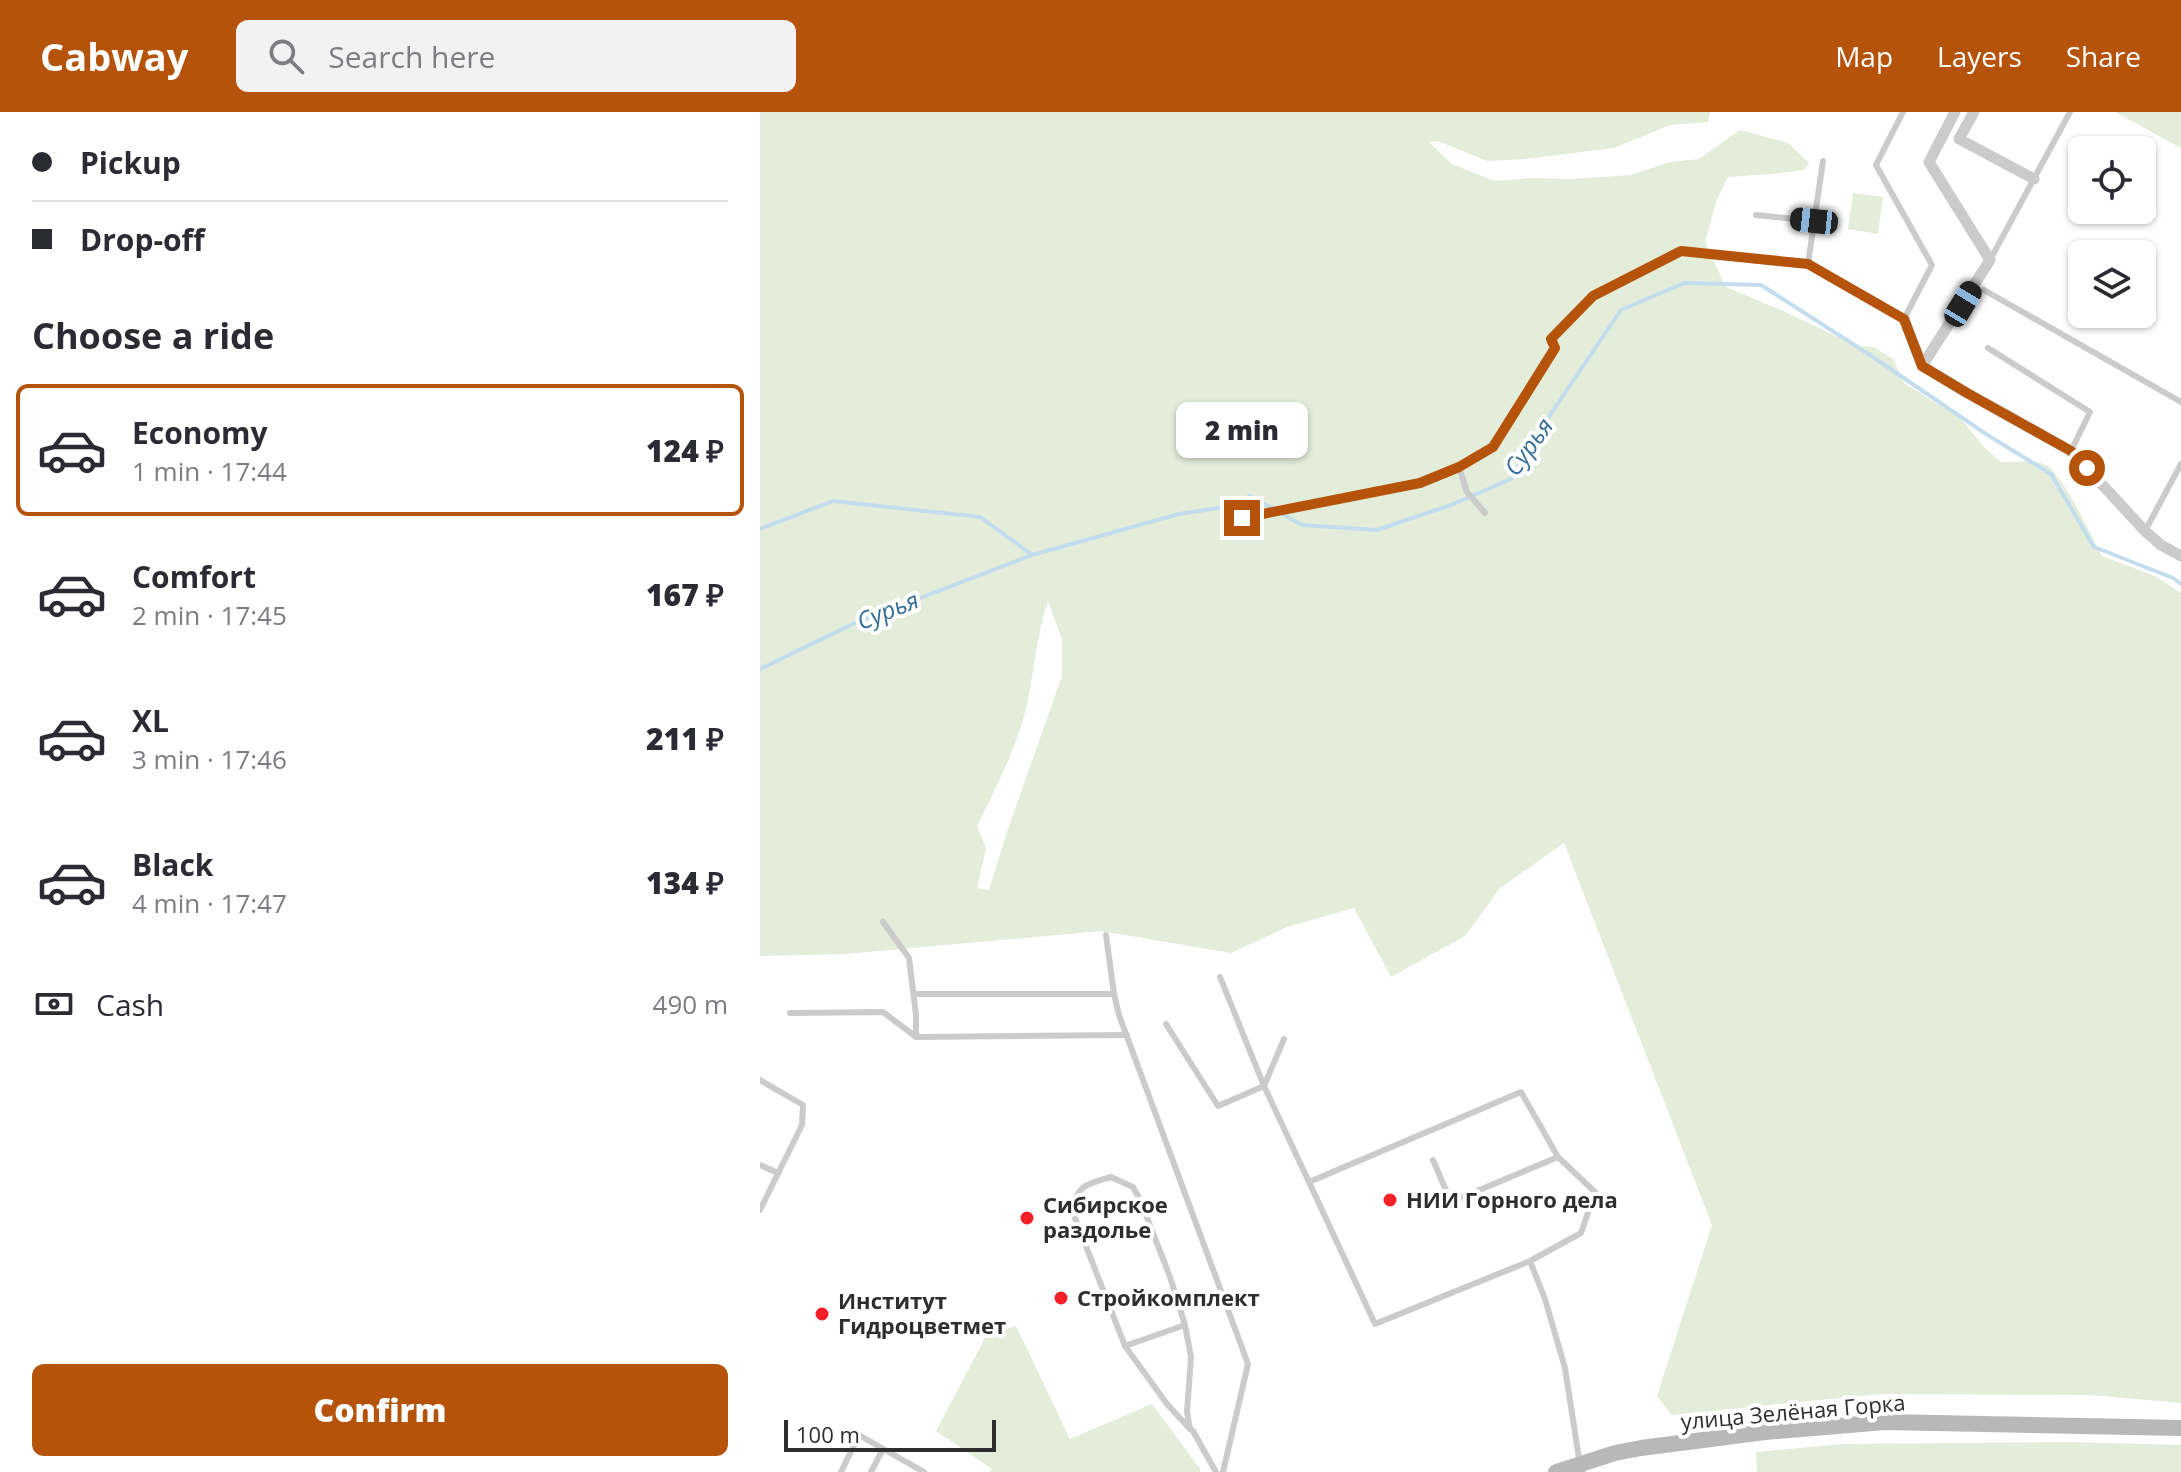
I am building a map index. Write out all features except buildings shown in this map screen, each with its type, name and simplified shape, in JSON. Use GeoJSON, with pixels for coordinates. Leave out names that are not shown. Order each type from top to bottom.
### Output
{"type":"FeatureCollection","features":[{"type":"Feature","properties":{"kind":"street"},"geometry":{"type":"LineString","coordinates":[[1922,366],[1990,260],[1929,162],[1955,112]]}},
{"type":"Feature","properties":{"kind":"street"},"geometry":{"type":"LineString","coordinates":[[1974,112],[1959,139],[2034,179]]}},
{"type":"Feature","properties":{"kind":"street"},"geometry":{"type":"LineString","coordinates":[[1904,319],[1922,366],[2071,451],[2145,531],[2181,556]]}},
{"type":"Feature","properties":{"kind":"street","name":"улица Зелёная Горка"},"geometry":{"type":"LineString","coordinates":[[1556,1472],[1581,1468],[1615,1453],[1656,1446],[1765,1432],[1885,1422],[2181,1428]]}},
{"type":"Feature","properties":{"kind":"lane"},"geometry":{"type":"LineString","coordinates":[[1242,518],[1420,483],[1459,467],[1493,447],[1555,348],[1551,339],[1593,296],[1681,251],[1808,264],[1904,319],[1932,265],[1876,165],[1903,112]]}},
{"type":"Feature","properties":{"kind":"lane"},"geometry":{"type":"LineString","coordinates":[[1990,260],[2070,112]]}},
{"type":"Feature","properties":{"kind":"lane"},"geometry":{"type":"LineString","coordinates":[[1808,264],[1823,161]]}},
{"type":"Feature","properties":{"kind":"lane"},"geometry":{"type":"LineString","coordinates":[[1756,215],[1814,221]]}},
{"type":"Feature","properties":{"kind":"lane"},"geometry":{"type":"LineString","coordinates":[[1984,290],[2181,402]]}},
{"type":"Feature","properties":{"kind":"lane"},"geometry":{"type":"LineString","coordinates":[[1988,348],[2090,412],[2071,451]]}},
{"type":"Feature","properties":{"kind":"lane"},"geometry":{"type":"LineString","coordinates":[[2145,531],[2181,464]]}},
{"type":"Feature","properties":{"kind":"lane"},"geometry":{"type":"LineString","coordinates":[[1459,467],[1467,492],[1485,513]]}},
{"type":"Feature","properties":{"kind":"lane"},"geometry":{"type":"LineString","coordinates":[[883,922],[909,958],[916,1037]]}},
{"type":"Feature","properties":{"kind":"lane"},"geometry":{"type":"LineString","coordinates":[[1106,935],[1114,994],[1127,1035],[1248,1364],[1223,1472]]}},
{"type":"Feature","properties":{"kind":"lane"},"geometry":{"type":"LineString","coordinates":[[1220,977],[1264,1086],[1375,1324],[1530,1261],[1581,1233],[1595,1192],[1558,1157],[1521,1092],[1309,1182]]}},
{"type":"Feature","properties":{"kind":"lane"},"geometry":{"type":"LineString","coordinates":[[914,994],[1114,994]]}},
{"type":"Feature","properties":{"kind":"lane"},"geometry":{"type":"LineString","coordinates":[[790,1013],[883,1012],[916,1037],[1127,1035]]}},
{"type":"Feature","properties":{"kind":"lane"},"geometry":{"type":"LineString","coordinates":[[1166,1024],[1218,1106],[1264,1086],[1284,1039]]}},
{"type":"Feature","properties":{"kind":"lane"},"geometry":{"type":"LineString","coordinates":[[760,1080],[803,1105],[802,1125],[760,1210]]}},
{"type":"Feature","properties":{"kind":"lane"},"geometry":{"type":"LineString","coordinates":[[1433,1160],[1451,1202],[1558,1157]]}},
{"type":"Feature","properties":{"kind":"lane"},"geometry":{"type":"LineString","coordinates":[[760,1165],[778,1173]]}},
{"type":"Feature","properties":{"kind":"lane"},"geometry":{"type":"LineString","coordinates":[[1190,1429],[1187,1412],[1191,1357],[1185,1325],[1141,1202],[1133,1187],[1111,1177],[1086,1184],[1074,1198],[1073,1213],[1125,1346],[1167,1404],[1190,1429],[1216,1472]]}},
{"type":"Feature","properties":{"kind":"lane"},"geometry":{"type":"LineString","coordinates":[[1530,1261],[1545,1299],[1565,1368],[1581,1468]]}},
{"type":"Feature","properties":{"kind":"lane"},"geometry":{"type":"LineString","coordinates":[[1125,1346],[1185,1325]]}},
{"type":"Feature","properties":{"kind":"lane"},"geometry":{"type":"LineString","coordinates":[[841,1472],[859,1435],[924,1472]]}},
{"type":"Feature","properties":{"kind":"lane"},"geometry":{"type":"LineString","coordinates":[[871,1472],[883,1449]]}},
{"type":"Feature","properties":{"kind":"green space"},"geometry":{"type":"Polygon","coordinates":[[[760,112],[1710,112],[1708,122],[1670,125],[1614,148],[1525,159],[1487,161],[1438,141],[1429,142],[1452,164],[1494,181],[1631,175],[1670,162],[1699,159],[1740,130],[1788,143],[1809,163],[1804,170],[1728,177],[1716,202],[1705,242],[1726,287],[1857,346],[1874,347],[1893,359],[1904,383],[1960,418],[2001,462],[2036,462],[2053,470],[2102,556],[2155,576],[2181,593],[2181,1403],[2090,1395],[1880,1394],[1671,1415],[1657,1396],[1712,1225],[1564,843],[1500,888],[1465,936],[1391,977],[1354,908],[1287,927],[1231,953],[1101,931],[846,954],[760,956],[760,112]],[[1048,601],[1023,721],[977,826],[986,848],[977,888],[989,890],[1062,676],[1062,640],[1048,601]]]}},
{"type":"Feature","properties":{"kind":"green space"},"geometry":{"type":"Polygon","coordinates":[[[2115,112],[2181,112],[2181,148],[2115,112]]]}},
{"type":"Feature","properties":{"kind":"green space"},"geometry":{"type":"Polygon","coordinates":[[[1853,193],[1883,197],[1878,234],[1848,229],[1853,193]]]}},
{"type":"Feature","properties":{"kind":"green space"},"geometry":{"type":"Polygon","coordinates":[[[1016,1326],[1070,1439],[1152,1404],[1200,1472],[990,1472],[992,1469],[936,1431],[986,1336],[1016,1326]]]}},
{"type":"Feature","properties":{"kind":"green space"},"geometry":{"type":"Polygon","coordinates":[[[2069,1442],[2181,1445],[2181,1472],[1757,1472],[1756,1452],[1842,1444],[2069,1442]]]}},
{"type":"Feature","properties":{"kind":"waterway","name":"Сурья"},"geometry":{"type":"LineString","coordinates":[[760,669],[855,623],[1032,555],[1179,514],[1232,506],[1250,496],[1302,525],[1377,530],[1451,505],[1511,479],[1621,310],[1684,283],[1761,285],[2051,474],[2094,547],[2181,584]]}},
{"type":"Feature","properties":{"kind":"waterway"},"geometry":{"type":"LineString","coordinates":[[760,529],[833,501],[980,517],[1031,554]]}},
{"type":"Feature","properties":{"kind":"place","name":"НИИ Горного дела"},"geometry":{"type":"Point","coordinates":[1390,1200]}},
{"type":"Feature","properties":{"kind":"place","name":"Сибирское раздолье"},"geometry":{"type":"Point","coordinates":[1027,1218]}},
{"type":"Feature","properties":{"kind":"place","name":"Стройкомплект"},"geometry":{"type":"Point","coordinates":[1061,1298]}},
{"type":"Feature","properties":{"kind":"place","name":"Институт Гидроцветмет"},"geometry":{"type":"Point","coordinates":[822,1314]}},
{"type":"Feature","properties":{"kind":"route"},"geometry":{"type":"LineString","coordinates":[[1242,518],[1420,483],[1459,467],[1493,447],[1555,348],[1551,339],[1572,317],[1593,296],[1681,251],[1808,264],[1904,319],[1922,366],[2071,451],[2087,468]]}}]}
